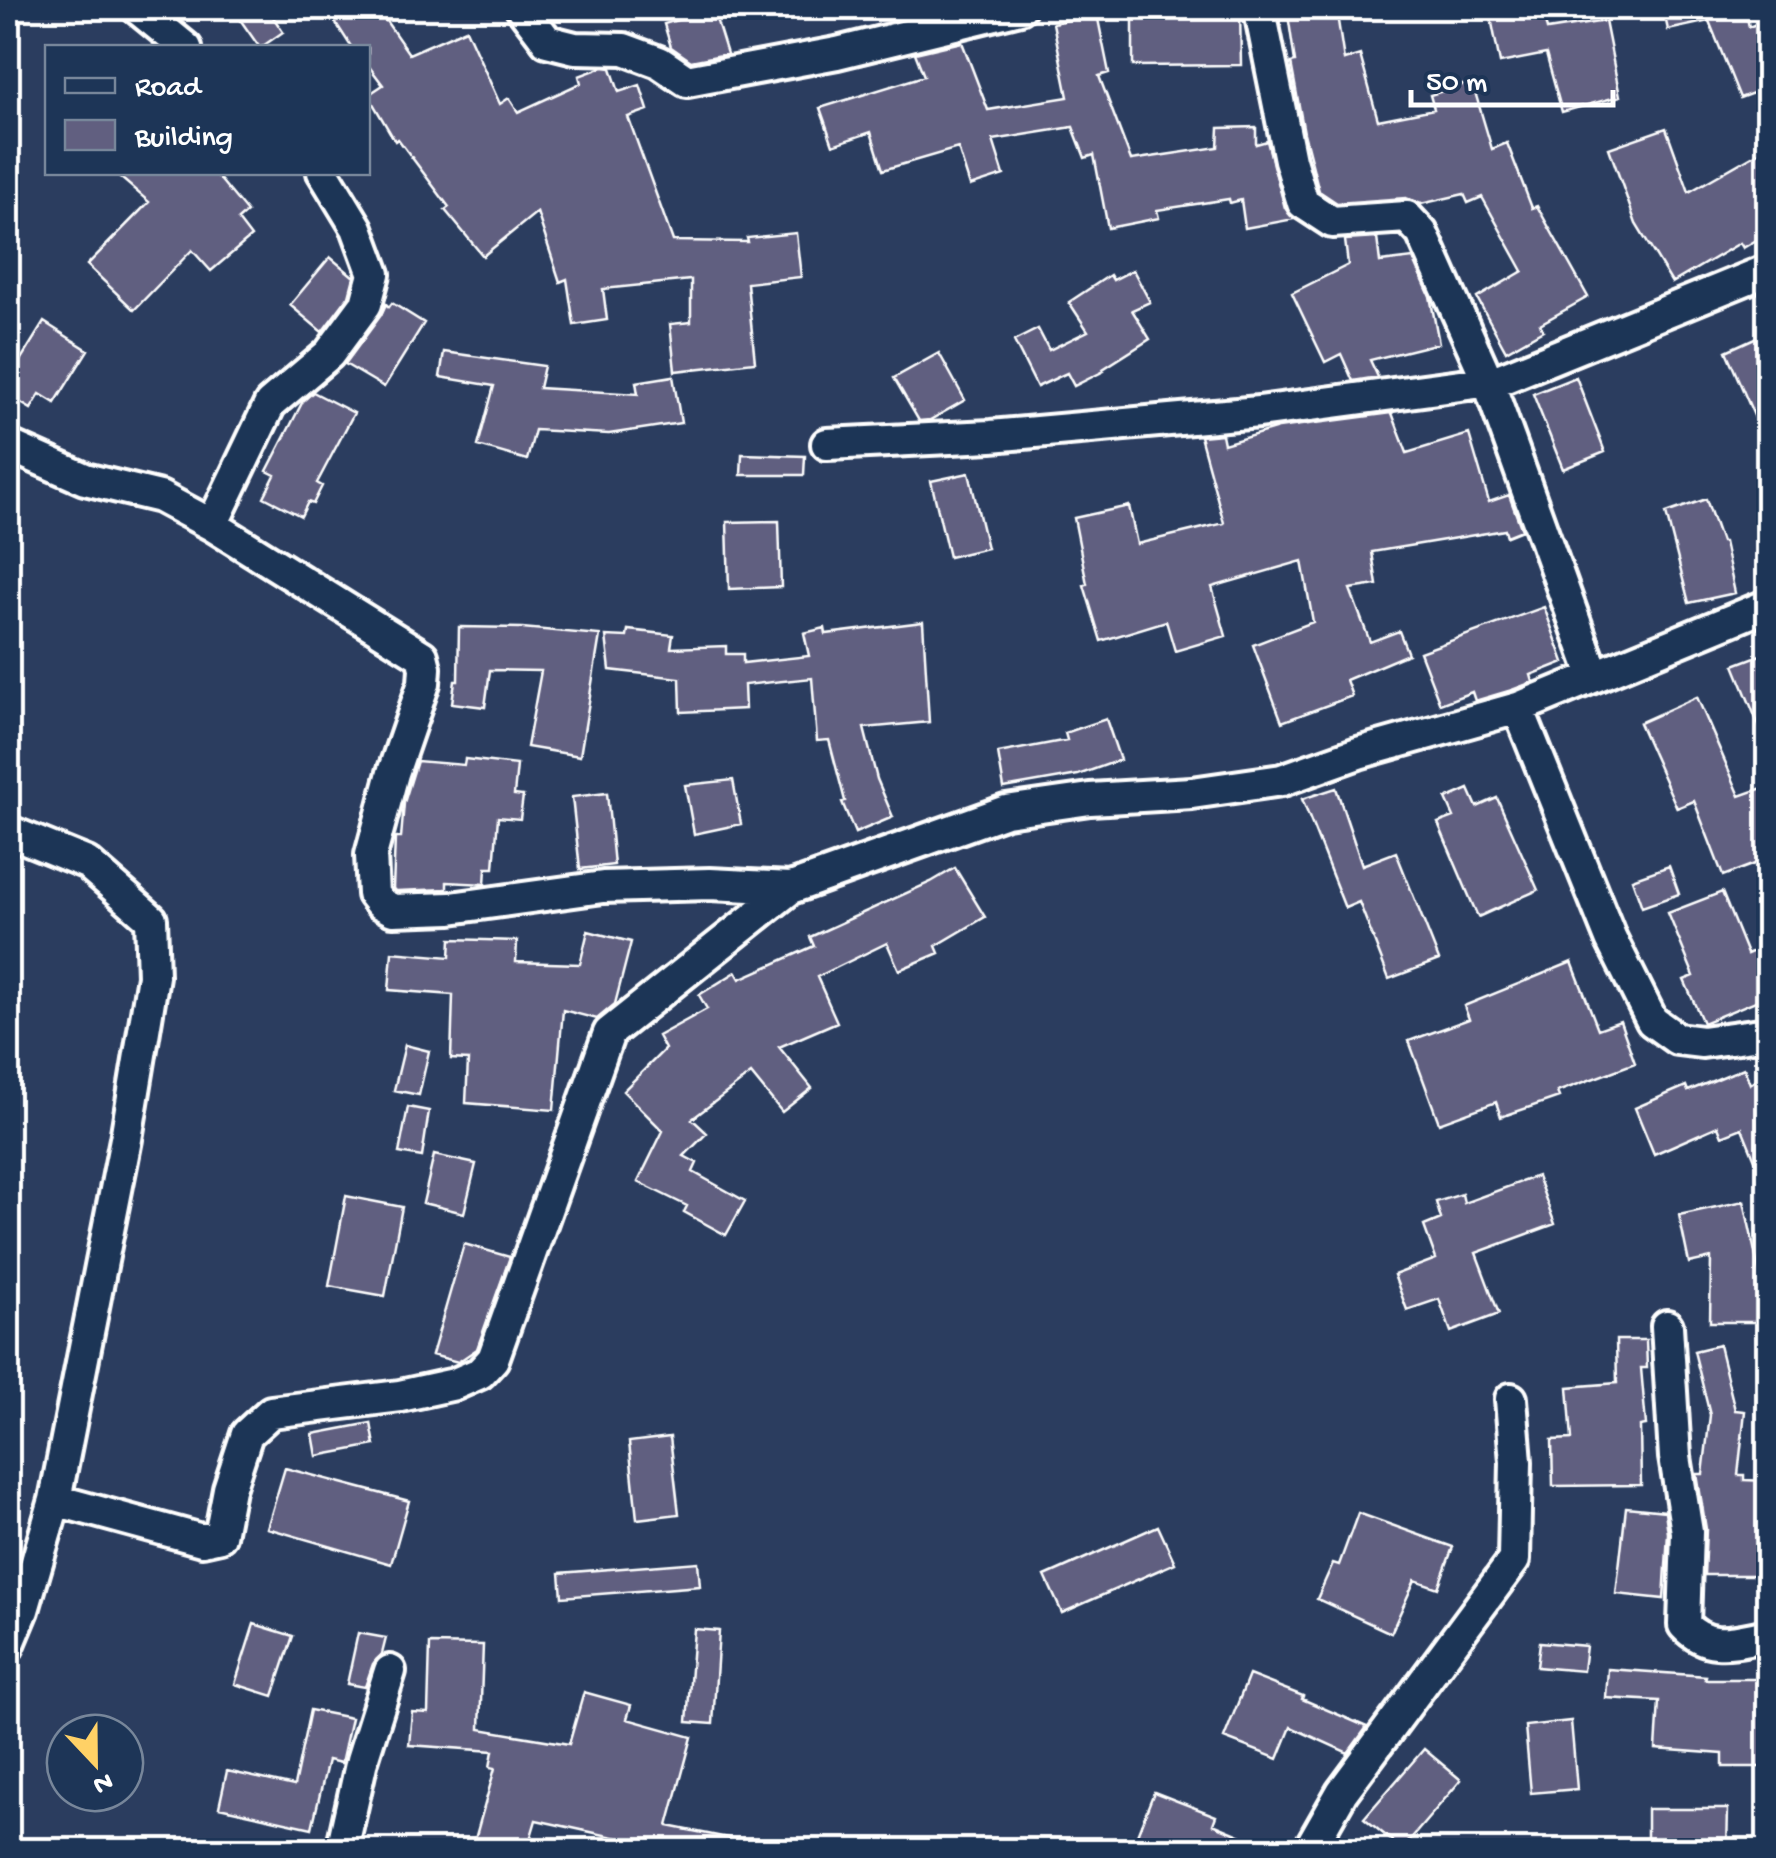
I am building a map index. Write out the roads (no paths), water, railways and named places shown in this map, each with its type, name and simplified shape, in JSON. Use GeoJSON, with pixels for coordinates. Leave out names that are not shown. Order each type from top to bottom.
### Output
{"type":"FeatureCollection","features":[{"type":"Feature","properties":{"kind":"street"},"geometry":{"type":"LineString","coordinates":[[137,8],[182,45]]}},
{"type":"Feature","properties":{"kind":"street"},"geometry":{"type":"LineString","coordinates":[[522,8],[547,40],[575,48],[624,49],[659,62],[686,81],[838,53],[1020,8]]}},
{"type":"Feature","properties":{"kind":"street"},"geometry":{"type":"LineString","coordinates":[[1264,8],[1261,16],[1303,204],[1332,222],[1407,218],[1422,233],[1488,381],[1594,675]]}},
{"type":"Feature","properties":{"kind":"street"},"geometry":{"type":"LineString","coordinates":[[212,525],[270,404],[328,354],[366,304],[374,274],[356,228],[325,175]]}},
{"type":"Feature","properties":{"kind":"street"},"geometry":{"type":"LineString","coordinates":[[827,444],[991,436],[1259,412],[1488,381],[1768,270]]}},
{"type":"Feature","properties":{"kind":"street"},"geometry":{"type":"LineString","coordinates":[[8,445],[85,479],[160,497],[212,525],[422,656],[424,683],[370,855],[372,894],[380,903],[393,910],[452,908],[603,887],[710,884],[791,888]]}},
{"type":"Feature","properties":{"kind":"street"},"geometry":{"type":"LineString","coordinates":[[55,1500],[202,1540],[220,1536],[229,1488],[247,1434],[271,1412],[400,1396],[455,1384],[480,1372],[493,1359],[610,1033],[791,888],[1006,811],[1282,780],[1358,753],[1518,708],[1768,605]]}},
{"type":"Feature","properties":{"kind":"street"},"geometry":{"type":"LineString","coordinates":[[1518,708],[1611,938],[1652,1021],[1676,1039],[1702,1042],[1768,1033]]}},
{"type":"Feature","properties":{"kind":"street"},"geometry":{"type":"LineString","coordinates":[[8,831],[87,863],[151,918],[153,976],[126,1139],[55,1500],[24,1610],[8,1646]]}},
{"type":"Feature","properties":{"kind":"street"},"geometry":{"type":"LineString","coordinates":[[1667,1326],[1675,1456],[1687,1532],[1684,1625],[1697,1639],[1714,1643],[1768,1635]]}},
{"type":"Feature","properties":{"kind":"street"},"geometry":{"type":"LineString","coordinates":[[1309,1850],[1342,1792],[1514,1560],[1516,1462],[1512,1399]]}},
{"type":"Feature","properties":{"kind":"street"},"geometry":{"type":"LineString","coordinates":[[342,1850],[362,1760],[390,1670]]}}]}
